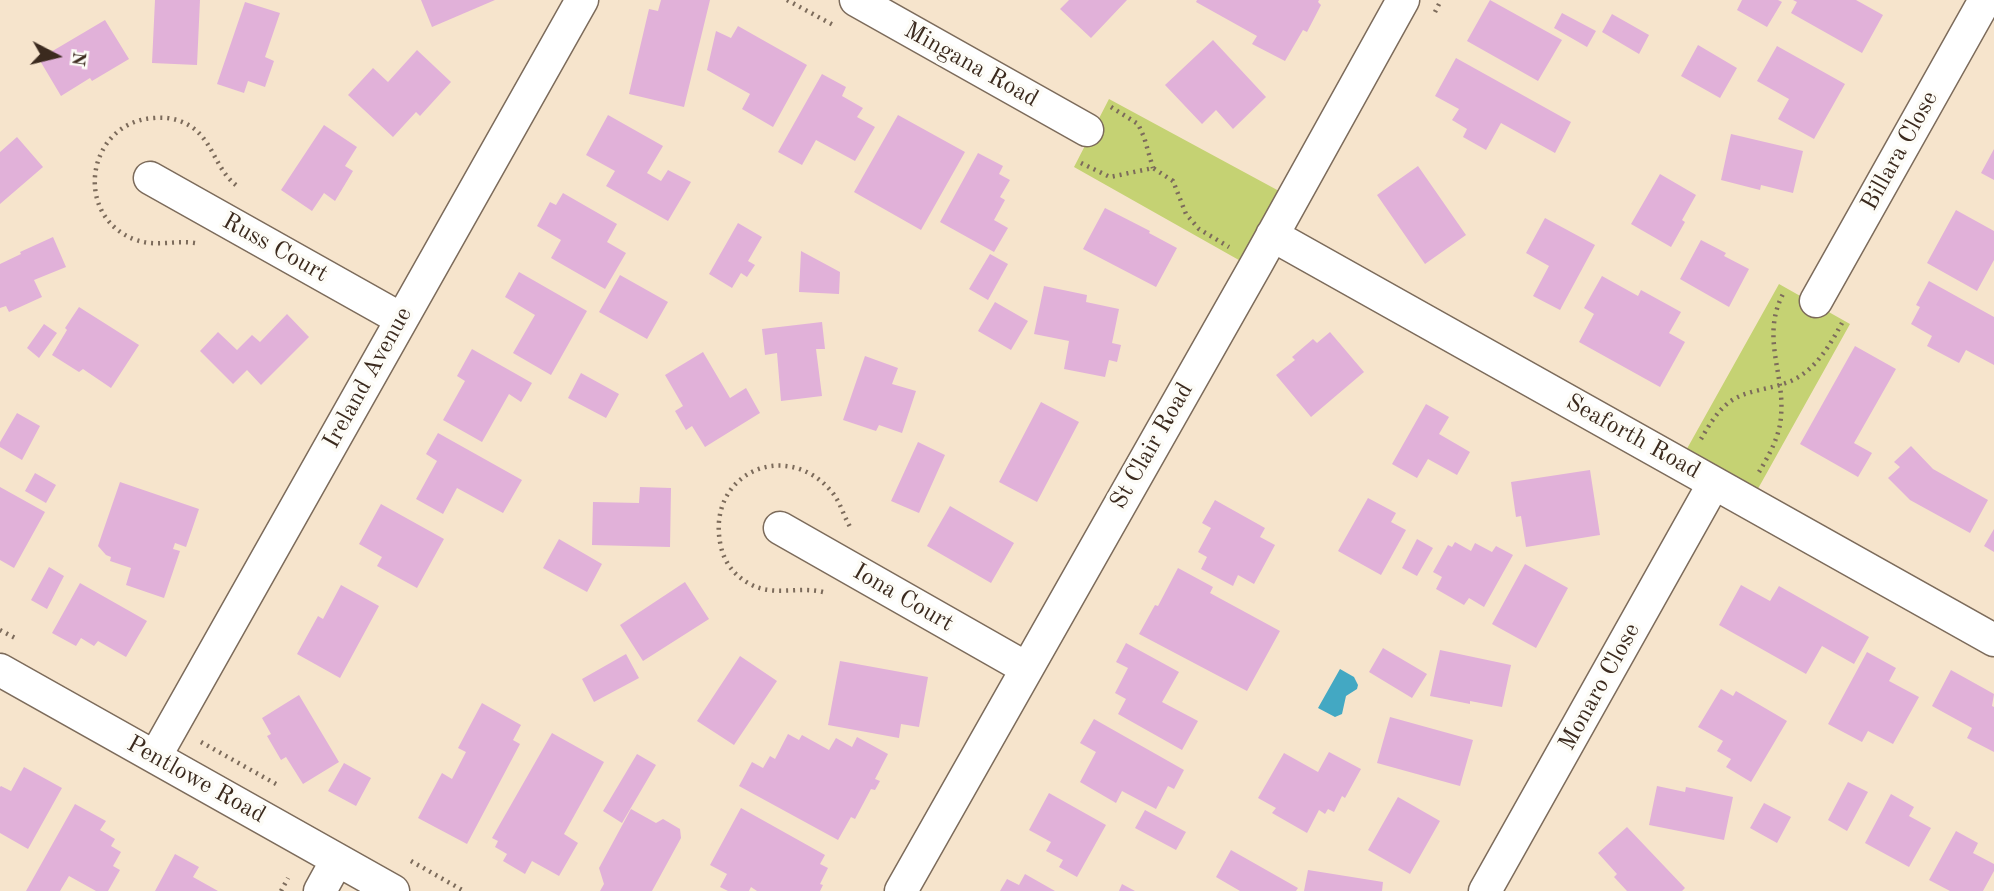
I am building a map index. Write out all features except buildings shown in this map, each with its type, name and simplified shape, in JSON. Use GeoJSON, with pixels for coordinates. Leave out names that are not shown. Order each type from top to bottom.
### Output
{"type":"FeatureCollection","features":[{"type":"Feature","properties":{"kind":"street","name":"Ireland Avenue"},"geometry":{"type":"LineString","coordinates":[[155,757],[582,0]]}},
{"type":"Feature","properties":{"kind":"street","name":"Mingana Road"},"geometry":{"type":"LineString","coordinates":[[856,0],[1087,130]]}},
{"type":"Feature","properties":{"kind":"street","name":"St Clair Road"},"geometry":{"type":"LineString","coordinates":[[901,891],[1403,0]]}},
{"type":"Feature","properties":{"kind":"street","name":"Billara Close"},"geometry":{"type":"LineString","coordinates":[[1816,302],[1985,0]]}},
{"type":"Feature","properties":{"kind":"street","name":"Russ Court"},"geometry":{"type":"LineString","coordinates":[[150,178],[401,319]]}},
{"type":"Feature","properties":{"kind":"street","name":"Seaforth Road"},"geometry":{"type":"LineString","coordinates":[[1272,235],[1994,640]]}},
{"type":"Feature","properties":{"kind":"street","name":"Monaro Close"},"geometry":{"type":"LineString","coordinates":[[1485,891],[1714,483]]}},
{"type":"Feature","properties":{"kind":"street","name":"Iona Court"},"geometry":{"type":"LineString","coordinates":[[780,528],[1026,668]]}},
{"type":"Feature","properties":{"kind":"street","name":"Pentlowe Road"},"geometry":{"type":"LineString","coordinates":[[0,670],[393,891]]}},
{"type":"Feature","properties":{"kind":"street"},"geometry":{"type":"LineString","coordinates":[[320,891],[337,860]]}},
{"type":"Feature","properties":{"kind":"green space"},"geometry":{"type":"Polygon","coordinates":[[[1109,99],[1292,198],[1253,268],[1074,167],[1109,99]]]}},
{"type":"Feature","properties":{"kind":"green space"},"geometry":{"type":"Polygon","coordinates":[[[1779,284],[1850,324],[1750,503],[1679,463],[1779,284]]]}},
{"type":"Feature","properties":{"kind":"water"},"geometry":{"type":"Polygon","coordinates":[[[1340,669],[1354,677],[1358,685],[1357,689],[1346,696],[1342,714],[1335,717],[1318,708],[1340,669]]]}}]}
